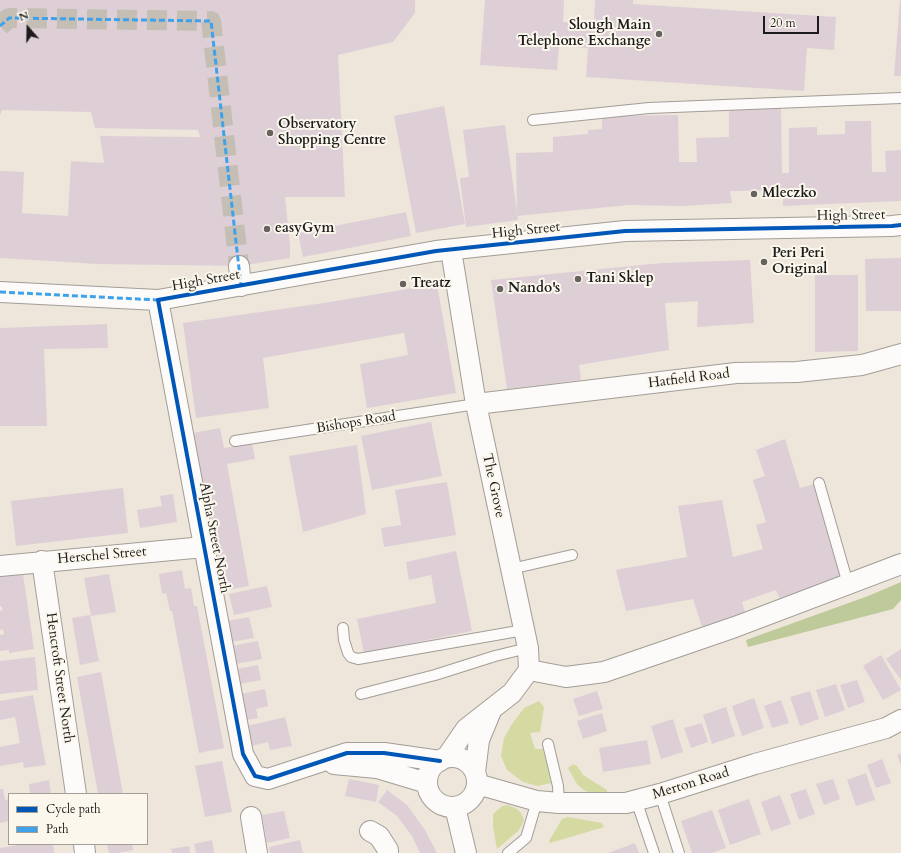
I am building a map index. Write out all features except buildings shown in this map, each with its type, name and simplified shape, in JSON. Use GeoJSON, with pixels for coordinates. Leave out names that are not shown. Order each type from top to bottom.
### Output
{"type":"FeatureCollection","features":[{"type":"Feature","properties":{"kind":"street","name":"High Street"},"geometry":{"type":"LineString","coordinates":[[0,292],[158,300],[436,251],[625,231],[901,225]]}},
{"type":"Feature","properties":{"kind":"street","name":"The Grove"},"geometry":{"type":"LineString","coordinates":[[451,250],[476,404],[526,639],[529,670]]}},
{"type":"Feature","properties":{"kind":"street"},"geometry":{"type":"LineString","coordinates":[[239,266],[241,286]]}},
{"type":"Feature","properties":{"kind":"street","name":"Alpha Street North"},"geometry":{"type":"LineString","coordinates":[[158,300],[243,754],[255,776],[268,779],[316,762]]}},
{"type":"Feature","properties":{"kind":"street","name":"Hatfield Road"},"geometry":{"type":"LineString","coordinates":[[476,404],[736,373],[797,372],[862,365],[901,354]]}},
{"type":"Feature","properties":{"kind":"street","name":"Herschel Street"},"geometry":{"type":"LineString","coordinates":[[0,566],[204,547]]}},
{"type":"Feature","properties":{"kind":"street","name":"Hencroft Street North"},"geometry":{"type":"LineString","coordinates":[[42,561],[76,793]]}},
{"type":"Feature","properties":{"kind":"street"},"geometry":{"type":"LineString","coordinates":[[493,707],[479,740],[473,795],[466,803],[455,807],[445,806],[436,801],[430,793],[427,783],[428,774],[433,766],[443,759],[466,729],[493,707],[512,692],[529,670],[566,677],[604,672],[735,627],[901,564]]}},
{"type":"Feature","properties":{"kind":"street","name":"Merton Road"},"geometry":{"type":"LineString","coordinates":[[476,778],[537,801],[559,803],[626,802],[660,794],[755,764],[886,728],[901,720]]}},
{"type":"Feature","properties":{"kind":"street"},"geometry":{"type":"LineString","coordinates":[[316,762],[347,753],[384,753],[443,759],[458,758],[468,763],[476,778]]}},
{"type":"Feature","properties":{"kind":"street"},"geometry":{"type":"LineString","coordinates":[[316,762],[377,768],[427,783]]}},
{"type":"Feature","properties":{"kind":"street"},"geometry":{"type":"LineString","coordinates":[[455,807],[466,853]]}},
{"type":"Feature","properties":{"kind":"street"},"geometry":{"type":"LineString","coordinates":[[251,818],[257,853]]}},
{"type":"Feature","properties":{"kind":"street"},"geometry":{"type":"LineString","coordinates":[[370,831],[379,836],[388,850],[388,853]]}},
{"type":"Feature","properties":{"kind":"lane"},"geometry":{"type":"LineString","coordinates":[[533,120],[649,108],[901,98]]}},
{"type":"Feature","properties":{"kind":"lane","name":"Bishops Road"},"geometry":{"type":"LineString","coordinates":[[235,441],[476,404]]}},
{"type":"Feature","properties":{"kind":"lane"},"geometry":{"type":"LineString","coordinates":[[819,483],[848,584]]}},
{"type":"Feature","properties":{"kind":"lane"},"geometry":{"type":"LineString","coordinates":[[511,569],[572,555]]}},
{"type":"Feature","properties":{"kind":"lane"},"geometry":{"type":"LineString","coordinates":[[343,628],[344,640],[348,653],[351,657],[358,659],[526,639]]}},
{"type":"Feature","properties":{"kind":"lane"},"geometry":{"type":"LineString","coordinates":[[361,694],[435,675],[495,656],[526,639]]}},
{"type":"Feature","properties":{"kind":"lane"},"geometry":{"type":"LineString","coordinates":[[548,744],[558,786],[559,803]]}},
{"type":"Feature","properties":{"kind":"lane"},"geometry":{"type":"LineString","coordinates":[[660,794],[679,853]]}},
{"type":"Feature","properties":{"kind":"lane"},"geometry":{"type":"LineString","coordinates":[[636,800],[654,853]]}},
{"type":"Feature","properties":{"kind":"lane"},"geometry":{"type":"LineString","coordinates":[[508,853],[526,838],[537,801]]}},
{"type":"Feature","properties":{"kind":"green space"},"geometry":{"type":"Polygon","coordinates":[[[901,582],[901,600],[893,609],[748,647],[746,640],[868,596],[901,582]]]}},
{"type":"Feature","properties":{"kind":"green space"},"geometry":{"type":"Polygon","coordinates":[[[539,701],[544,707],[540,732],[530,733],[535,749],[543,749],[551,783],[538,786],[523,782],[507,770],[501,756],[504,738],[512,724],[524,708],[539,701]]]}},
{"type":"Feature","properties":{"kind":"green space"},"geometry":{"type":"Polygon","coordinates":[[[573,764],[577,766],[583,775],[607,790],[607,796],[585,791],[577,784],[568,768],[573,764]]]}},
{"type":"Feature","properties":{"kind":"green space"},"geometry":{"type":"Polygon","coordinates":[[[508,805],[517,809],[521,813],[524,820],[518,831],[497,849],[493,827],[493,814],[502,806],[508,805]]]}},
{"type":"Feature","properties":{"kind":"green space"},"geometry":{"type":"Polygon","coordinates":[[[568,817],[602,823],[604,827],[550,843],[549,841],[562,819],[568,817]]]}},
{"type":"Feature","properties":{"kind":"tunnel"},"geometry":{"type":"LineString","coordinates":[[0,26],[9,18],[211,21],[239,266]]}},
{"type":"Feature","properties":{"kind":"marked path"},"geometry":{"type":"LineString","coordinates":[[0,26],[9,18],[211,21],[241,286]]}},
{"type":"Feature","properties":{"kind":"marked path"},"geometry":{"type":"LineString","coordinates":[[0,292],[158,300]]}},
{"type":"Feature","properties":{"kind":"cycle path"},"geometry":{"type":"LineString","coordinates":[[440,761],[384,753],[347,753],[268,779],[255,776],[243,754],[158,300],[436,251],[625,231],[901,225]]}},
{"type":"Feature","properties":{"kind":"place","name":"Slough Main Telephone Exchange"},"geometry":{"type":"Point","coordinates":[659,34]}},
{"type":"Feature","properties":{"kind":"place","name":"Observatory Shopping Centre"},"geometry":{"type":"Point","coordinates":[270,133]}},
{"type":"Feature","properties":{"kind":"place","name":"Mleczko"},"geometry":{"type":"Point","coordinates":[754,194]}},
{"type":"Feature","properties":{"kind":"place","name":"easyGym"},"geometry":{"type":"Point","coordinates":[267,229]}},
{"type":"Feature","properties":{"kind":"place","name":"Peri Peri Original"},"geometry":{"type":"Point","coordinates":[764,262]}},
{"type":"Feature","properties":{"kind":"place","name":"Tani Sklep"},"geometry":{"type":"Point","coordinates":[578,279]}},
{"type":"Feature","properties":{"kind":"place","name":"Treatz"},"geometry":{"type":"Point","coordinates":[403,284]}},
{"type":"Feature","properties":{"kind":"place","name":"Nando's"},"geometry":{"type":"Point","coordinates":[500,289]}}]}
